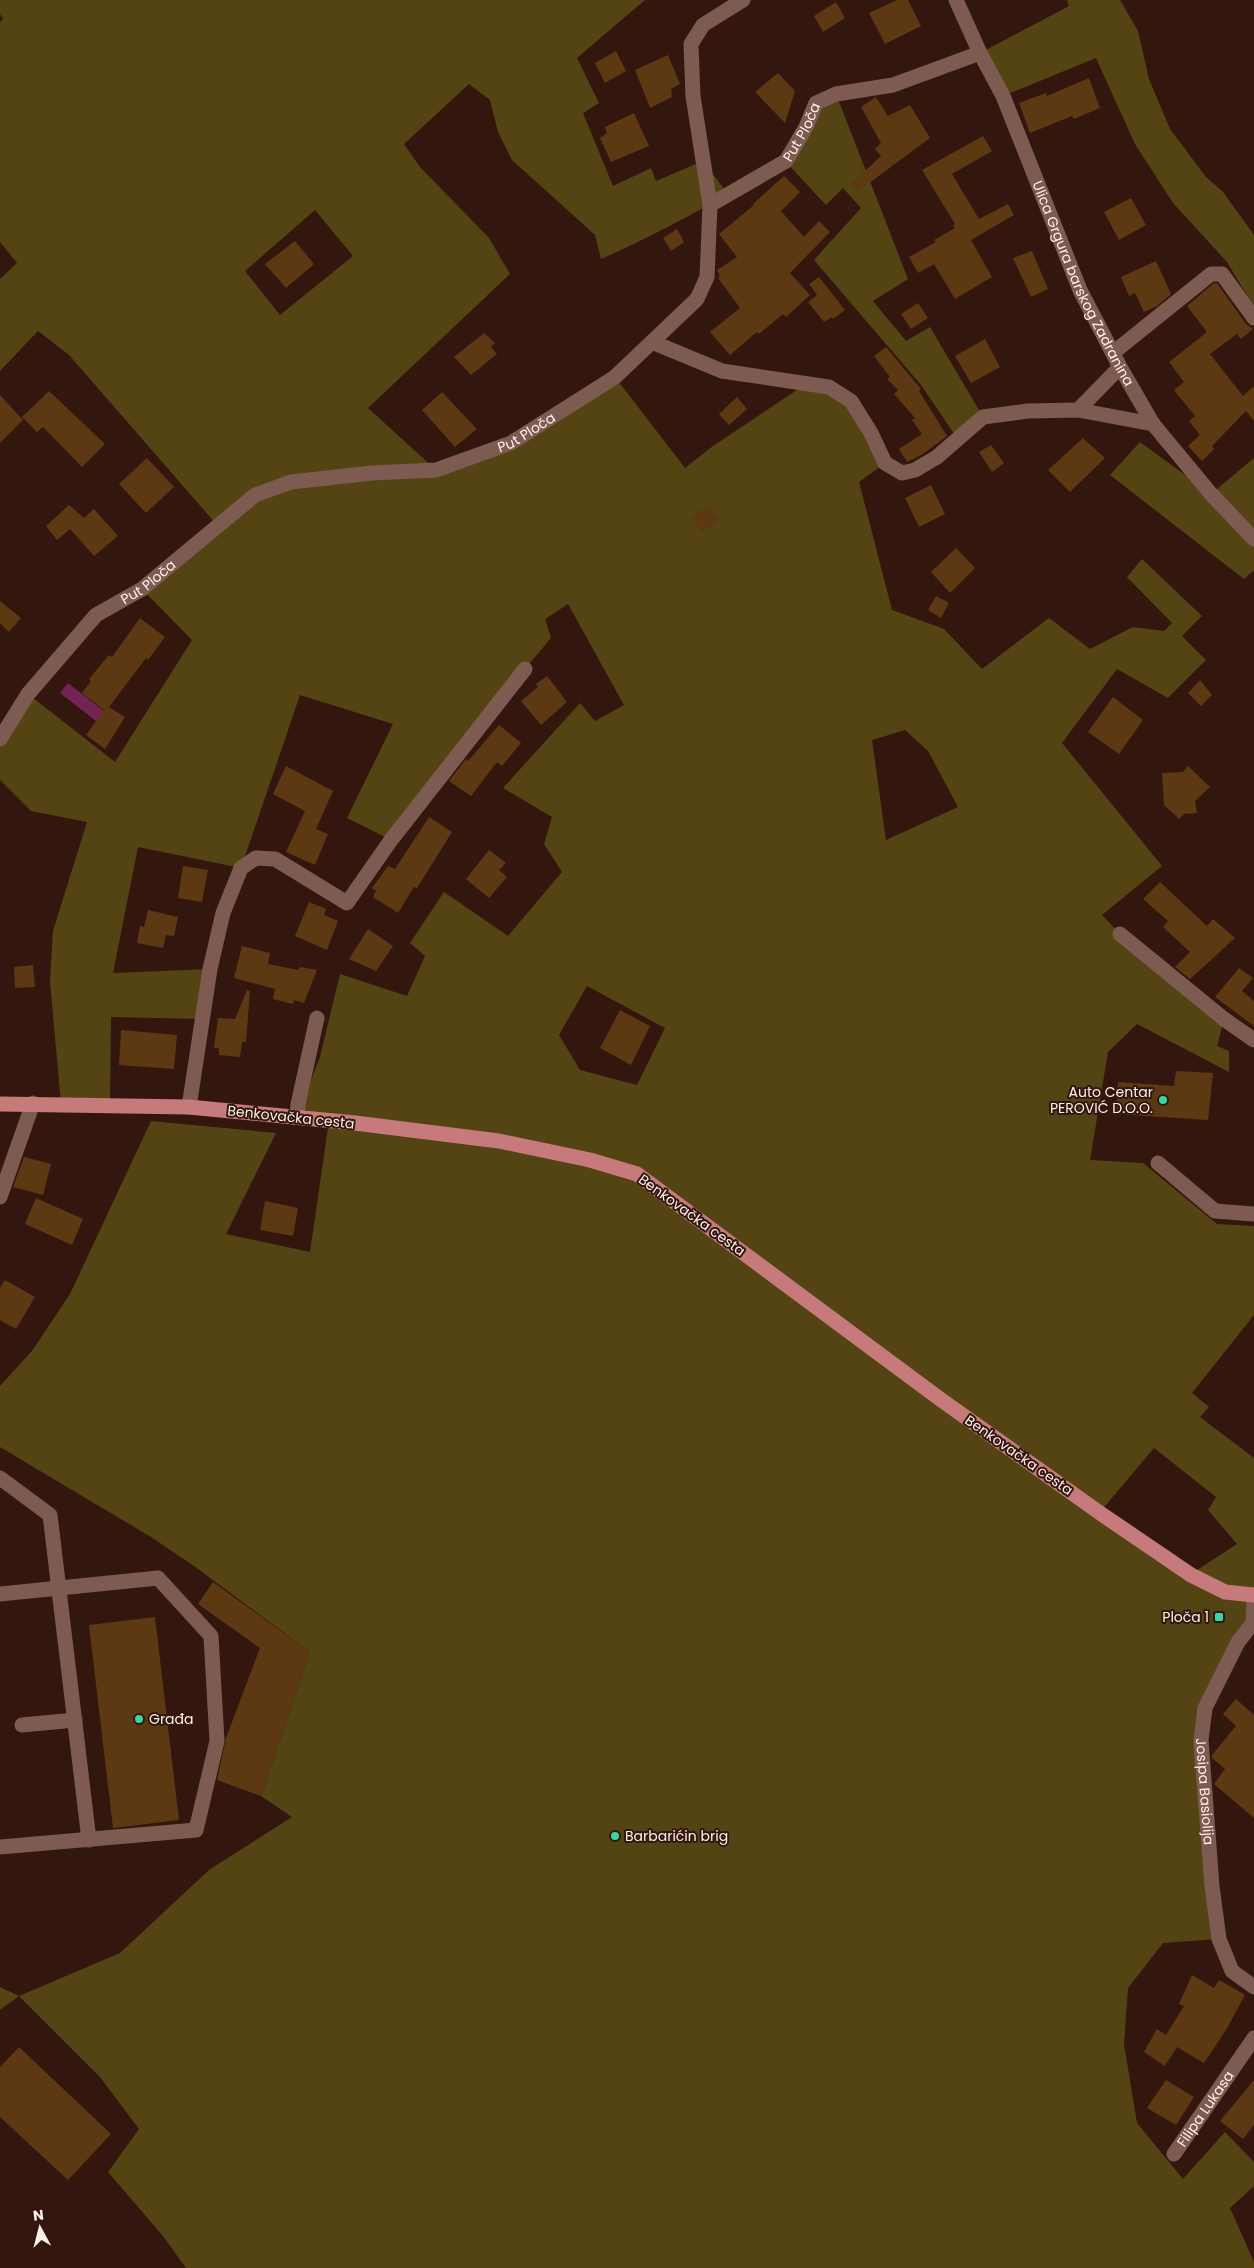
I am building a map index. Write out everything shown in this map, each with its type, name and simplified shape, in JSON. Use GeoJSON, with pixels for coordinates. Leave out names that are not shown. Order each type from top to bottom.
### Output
{"type":"FeatureCollection","features":[{"type":"Feature","properties":{"kind":"main road","name":"Benkovačka cesta"},"geometry":{"type":"LineString","coordinates":[[0,1104],[33,1103],[189,1107],[298,1117],[498,1141],[590,1160],[637,1174],[940,1399],[1100,1513],[1191,1574],[1225,1592],[1254,1595]]}},
{"type":"Feature","properties":{"kind":"street"},"geometry":{"type":"LineString","coordinates":[[710,205],[693,96],[691,44],[703,25],[743,0]]}},
{"type":"Feature","properties":{"kind":"street","name":"Ulica Grgura barskog Zadranina"},"geometry":{"type":"LineString","coordinates":[[956,0],[980,53],[1003,96],[1080,290],[1114,352],[1120,367],[1153,424],[1211,494],[1254,539]]}},
{"type":"Feature","properties":{"kind":"street","name":"Put Ploča"},"geometry":{"type":"LineString","coordinates":[[0,739],[28,694],[96,615],[142,589],[254,495],[291,482],[372,473],[436,470],[511,443],[615,378],[698,299],[708,277],[710,205],[786,161],[806,127],[816,103],[836,94],[894,85],[980,53]]}},
{"type":"Feature","properties":{"kind":"street"},"geometry":{"type":"LineString","coordinates":[[1114,352],[1211,274],[1222,274],[1254,318]]}},
{"type":"Feature","properties":{"kind":"street"},"geometry":{"type":"LineString","coordinates":[[652,342],[722,371],[829,387],[851,401],[871,433],[885,463],[902,472],[915,470],[937,457],[983,417],[1028,411],[1078,410],[1153,424]]}},
{"type":"Feature","properties":{"kind":"street"},"geometry":{"type":"LineString","coordinates":[[1078,410],[1120,367]]}},
{"type":"Feature","properties":{"kind":"street"},"geometry":{"type":"LineString","coordinates":[[189,1107],[210,969],[223,913],[240,868],[256,858],[275,859],[347,903],[415,810],[525,668]]}},
{"type":"Feature","properties":{"kind":"street"},"geometry":{"type":"LineString","coordinates":[[1120,934],[1224,1019],[1254,1040]]}},
{"type":"Feature","properties":{"kind":"street"},"geometry":{"type":"LineString","coordinates":[[298,1117],[298,1104],[317,1018]]}},
{"type":"Feature","properties":{"kind":"street"},"geometry":{"type":"LineString","coordinates":[[0,1197],[33,1103]]}},
{"type":"Feature","properties":{"kind":"street"},"geometry":{"type":"LineString","coordinates":[[1158,1163],[1215,1212],[1254,1214]]}},
{"type":"Feature","properties":{"kind":"street"},"geometry":{"type":"LineString","coordinates":[[0,1478],[50,1515],[89,1840]]}},
{"type":"Feature","properties":{"kind":"street"},"geometry":{"type":"LineString","coordinates":[[0,1594],[60,1590],[158,1578],[211,1636],[217,1741],[196,1830],[0,1847]]}},
{"type":"Feature","properties":{"kind":"street","name":"Josipa Basiolija"},"geometry":{"type":"LineString","coordinates":[[1254,1595],[1253,1623],[1238,1642],[1205,1708],[1201,1740],[1212,1886],[1219,1939],[1232,1971],[1254,1987]]}},
{"type":"Feature","properties":{"kind":"street"},"geometry":{"type":"LineString","coordinates":[[22,1724],[75,1720]]}},
{"type":"Feature","properties":{"kind":"street","name":"Filipa Lukasa"},"geometry":{"type":"LineString","coordinates":[[1174,2154],[1254,2038]]}},
{"type":"Feature","properties":{"kind":"shaded area"},"geometry":{"type":"Polygon","coordinates":[[[0,0],[645,0],[577,58],[599,103],[583,113],[613,186],[651,168],[656,181],[703,161],[724,189],[780,158],[816,103],[836,94],[908,279],[873,301],[906,341],[930,327],[983,417],[957,438],[921,385],[814,260],[861,208],[843,188],[826,205],[785,161],[672,225],[601,259],[595,235],[512,160],[498,132],[490,100],[469,84],[404,144],[420,167],[489,238],[510,274],[368,408],[436,470],[511,443],[615,377],[685,468],[713,446],[806,384],[851,401],[885,463],[859,482],[892,610],[944,629],[982,669],[1049,618],[1090,649],[1133,627],[1164,631],[1172,623],[1127,577],[1142,559],[1202,616],[1182,636],[1206,660],[1168,698],[1117,669],[1062,743],[1162,866],[1102,915],[1120,934],[1224,1019],[1217,1046],[1229,1051],[1229,1072],[1137,1024],[1108,1052],[1090,1160],[1143,1163],[1217,1224],[1254,1226],[1254,1315],[1192,1393],[1209,1407],[1200,1417],[1254,1458],[1254,1633],[1238,1642],[1205,1708],[1219,1939],[1163,1943],[1128,1988],[1124,2044],[1137,2123],[1183,2179],[1225,2132],[1254,2162],[1254,2186],[1230,2208],[1254,2262],[1254,2268],[186,2268],[163,2236],[108,2172],[139,2129],[100,2077],[19,1996],[120,1953],[209,1870],[292,1817],[261,1796],[310,1652],[194,1566],[151,1537],[0,1447],[0,1386],[32,1351],[70,1294],[151,1121],[276,1133],[226,1234],[310,1252],[329,1121],[297,1117],[320,1057],[340,974],[407,996],[425,956],[410,943],[444,892],[508,936],[562,872],[544,844],[552,817],[503,788],[580,703],[595,721],[624,705],[568,604],[545,619],[551,638],[391,840],[347,818],[393,724],[300,695],[241,868],[138,847],[113,973],[210,969],[202,1019],[111,1017],[110,1104],[61,1104],[50,981],[53,931],[87,822],[31,811],[0,780],[0,739],[28,694],[115,762],[192,640],[142,589],[217,525],[69,355],[38,331],[0,371],[0,279],[17,263],[0,242],[0,22],[3,19],[0,14],[0,0]],[[315,210],[245,271],[280,315],[353,256],[315,210]],[[905,730],[872,740],[886,840],[958,807],[928,751],[905,730]],[[587,986],[559,1035],[580,1070],[637,1085],[665,1028],[587,986]],[[1154,1448],[1100,1512],[1191,1574],[1237,1544],[1208,1510],[1216,1497],[1154,1448]]]}},
{"type":"Feature","properties":{"kind":"shaded area"},"geometry":{"type":"Polygon","coordinates":[[[1067,0],[1120,0],[1138,31],[1149,79],[1170,129],[1206,177],[1223,192],[1254,235],[1254,307],[1227,262],[1173,203],[1135,144],[1096,58],[1003,96],[980,53],[1069,6],[1067,0]]]}},
{"type":"Feature","properties":{"kind":"shaded area"},"geometry":{"type":"Polygon","coordinates":[[[1140,442],[1211,494],[1254,458],[1254,570],[1244,579],[1110,475],[1140,442]]]}},
{"type":"Feature","properties":{"kind":"shaded area"},"geometry":{"type":"Polygon","coordinates":[[[68,683],[104,711],[96,721],[60,693],[68,683]]]}},
{"type":"Feature","properties":{"kind":"shaded area"},"geometry":{"type":"Polygon","coordinates":[[[0,1987],[19,1996],[0,2010],[0,1987]]]}},
{"type":"Feature","properties":{"kind":"building"},"geometry":{"type":"Polygon","coordinates":[[[897,0],[908,0],[921,26],[885,44],[869,13],[897,0]]]}},
{"type":"Feature","properties":{"kind":"building"},"geometry":{"type":"Polygon","coordinates":[[[836,2],[845,18],[823,32],[814,16],[836,2]]]}},
{"type":"Feature","properties":{"kind":"building"},"geometry":{"type":"Polygon","coordinates":[[[616,51],[626,71],[605,83],[595,63],[616,51]]]}},
{"type":"Feature","properties":{"kind":"building"},"geometry":{"type":"Polygon","coordinates":[[[668,55],[680,84],[671,89],[672,97],[650,108],[635,70],[668,55]]]}},
{"type":"Feature","properties":{"kind":"building"},"geometry":{"type":"Polygon","coordinates":[[[778,73],[795,91],[785,123],[755,92],[778,73]]]}},
{"type":"Feature","properties":{"kind":"building"},"geometry":{"type":"Polygon","coordinates":[[[1089,78],[1100,108],[1074,119],[1072,116],[1030,133],[1019,103],[1046,93],[1047,96],[1089,78]]]}},
{"type":"Feature","properties":{"kind":"building"},"geometry":{"type":"Polygon","coordinates":[[[876,97],[888,116],[910,105],[930,138],[857,192],[851,184],[881,156],[875,149],[881,143],[861,107],[876,97]]]}},
{"type":"Feature","properties":{"kind":"building"},"geometry":{"type":"Polygon","coordinates":[[[634,113],[649,146],[611,162],[600,138],[607,133],[605,127],[634,113]]]}},
{"type":"Feature","properties":{"kind":"building"},"geometry":{"type":"Polygon","coordinates":[[[983,136],[992,151],[952,174],[979,219],[1008,204],[1014,215],[971,240],[992,277],[955,299],[934,264],[918,273],[909,257],[936,242],[934,240],[955,228],[953,225],[955,224],[922,170],[983,136]]]}},
{"type":"Feature","properties":{"kind":"building"},"geometry":{"type":"Polygon","coordinates":[[[784,176],[800,192],[781,211],[804,237],[819,221],[830,232],[790,273],[810,295],[786,317],[783,314],[759,334],[757,332],[730,355],[710,332],[740,308],[718,278],[720,276],[717,270],[737,257],[719,234],[754,205],[784,176]]]}},
{"type":"Feature","properties":{"kind":"building"},"geometry":{"type":"Polygon","coordinates":[[[1131,198],[1146,225],[1119,240],[1104,212],[1131,198]]]}},
{"type":"Feature","properties":{"kind":"building"},"geometry":{"type":"Polygon","coordinates":[[[677,229],[684,242],[671,251],[663,238],[677,229]]]}},
{"type":"Feature","properties":{"kind":"building"},"geometry":{"type":"Polygon","coordinates":[[[295,241],[314,264],[286,288],[265,264],[295,241]]]}},
{"type":"Feature","properties":{"kind":"building"},"geometry":{"type":"Polygon","coordinates":[[[1032,251],[1048,289],[1031,297],[1013,258],[1032,251]]]}},
{"type":"Feature","properties":{"kind":"building"},"geometry":{"type":"Polygon","coordinates":[[[1156,261],[1171,294],[1157,306],[1144,312],[1135,293],[1129,296],[1121,277],[1156,261]]]}},
{"type":"Feature","properties":{"kind":"building"},"geometry":{"type":"Polygon","coordinates":[[[819,277],[845,310],[833,319],[832,317],[824,322],[808,302],[817,295],[809,284],[819,277]]]}},
{"type":"Feature","properties":{"kind":"building"},"geometry":{"type":"Polygon","coordinates":[[[1214,283],[1217,283],[1246,324],[1253,329],[1241,339],[1237,334],[1210,354],[1243,396],[1254,386],[1254,421],[1246,411],[1212,446],[1214,449],[1202,461],[1188,446],[1200,435],[1189,421],[1195,416],[1174,390],[1184,382],[1169,362],[1207,332],[1187,306],[1214,283]]]}},
{"type":"Feature","properties":{"kind":"building"},"geometry":{"type":"Polygon","coordinates":[[[918,303],[928,318],[911,329],[901,314],[918,303]]]}},
{"type":"Feature","properties":{"kind":"building"},"geometry":{"type":"Polygon","coordinates":[[[484,333],[495,343],[491,347],[497,354],[471,375],[454,357],[484,333]]]}},
{"type":"Feature","properties":{"kind":"building"},"geometry":{"type":"Polygon","coordinates":[[[985,339],[1000,367],[971,383],[955,356],[985,339]]]}},
{"type":"Feature","properties":{"kind":"building"},"geometry":{"type":"Polygon","coordinates":[[[886,347],[921,389],[919,391],[947,436],[923,454],[907,462],[899,449],[922,434],[912,420],[915,418],[894,394],[898,390],[887,379],[890,377],[874,356],[886,347]]]}},
{"type":"Feature","properties":{"kind":"building"},"geometry":{"type":"Polygon","coordinates":[[[49,391],[105,444],[82,467],[43,427],[37,432],[22,417],[49,391]]]}},
{"type":"Feature","properties":{"kind":"building"},"geometry":{"type":"Polygon","coordinates":[[[442,392],[477,429],[455,447],[422,410],[442,392]]]}},
{"type":"Feature","properties":{"kind":"building"},"geometry":{"type":"Polygon","coordinates":[[[0,395],[23,420],[0,443],[0,395]]]}},
{"type":"Feature","properties":{"kind":"building"},"geometry":{"type":"Polygon","coordinates":[[[737,397],[747,409],[729,425],[719,414],[737,397]]]}},
{"type":"Feature","properties":{"kind":"building"},"geometry":{"type":"Polygon","coordinates":[[[1083,438],[1105,458],[1070,492],[1048,470],[1083,438]]]}},
{"type":"Feature","properties":{"kind":"building"},"geometry":{"type":"Polygon","coordinates":[[[991,445],[1004,463],[992,472],[979,452],[991,445]]]}},
{"type":"Feature","properties":{"kind":"building"},"geometry":{"type":"Polygon","coordinates":[[[147,458],[174,487],[146,513],[119,484],[147,458]]]}},
{"type":"Feature","properties":{"kind":"building"},"geometry":{"type":"Polygon","coordinates":[[[931,485],[945,514],[919,527],[905,498],[931,485]]]}},
{"type":"Feature","properties":{"kind":"building"},"geometry":{"type":"Polygon","coordinates":[[[69,505],[84,518],[94,509],[118,536],[94,556],[70,529],[57,540],[46,526],[69,505]]]}},
{"type":"Feature","properties":{"kind":"building"},"geometry":{"type":"Polygon","coordinates":[[[708,506],[719,521],[702,533],[691,517],[708,506]]]}},
{"type":"Feature","properties":{"kind":"building"},"geometry":{"type":"Polygon","coordinates":[[[956,548],[975,568],[950,593],[931,572],[956,548]]]}},
{"type":"Feature","properties":{"kind":"building"},"geometry":{"type":"Polygon","coordinates":[[[936,596],[949,603],[941,618],[928,610],[936,596]]]}},
{"type":"Feature","properties":{"kind":"building"},"geometry":{"type":"Polygon","coordinates":[[[0,601],[21,618],[9,632],[0,623],[0,601]]]}},
{"type":"Feature","properties":{"kind":"building"},"geometry":{"type":"Polygon","coordinates":[[[140,618],[165,637],[148,660],[146,658],[109,707],[125,717],[105,749],[86,735],[104,710],[82,693],[91,681],[89,679],[109,655],[112,657],[140,618]]]}},
{"type":"Feature","properties":{"kind":"building"},"geometry":{"type":"Polygon","coordinates":[[[547,676],[567,702],[541,725],[521,701],[538,687],[536,684],[547,676]]]}},
{"type":"Feature","properties":{"kind":"building"},"geometry":{"type":"Polygon","coordinates":[[[1200,680],[1212,695],[1201,706],[1188,693],[1200,680]]]}},
{"type":"Feature","properties":{"kind":"building"},"geometry":{"type":"Polygon","coordinates":[[[1113,697],[1143,720],[1119,754],[1088,732],[1113,697]]]}},
{"type":"Feature","properties":{"kind":"building"},"geometry":{"type":"Polygon","coordinates":[[[499,725],[521,743],[502,766],[497,762],[471,796],[449,781],[466,759],[468,761],[499,725]]]}},
{"type":"Feature","properties":{"kind":"building"},"geometry":{"type":"Polygon","coordinates":[[[286,766],[333,791],[316,829],[328,834],[315,865],[286,852],[305,811],[273,794],[286,766]]]}},
{"type":"Feature","properties":{"kind":"building"},"geometry":{"type":"Polygon","coordinates":[[[1188,766],[1210,787],[1195,801],[1197,813],[1184,814],[1179,819],[1164,805],[1162,773],[1183,772],[1188,766]]]}},
{"type":"Feature","properties":{"kind":"building"},"geometry":{"type":"Polygon","coordinates":[[[429,817],[452,832],[417,888],[414,887],[398,913],[373,897],[376,891],[372,888],[388,866],[395,869],[429,817]]]}},
{"type":"Feature","properties":{"kind":"building"},"geometry":{"type":"Polygon","coordinates":[[[489,850],[506,863],[499,870],[507,877],[489,898],[466,879],[489,850]]]}},
{"type":"Feature","properties":{"kind":"building"},"geometry":{"type":"Polygon","coordinates":[[[183,866],[208,870],[202,902],[178,898],[183,866]]]}},
{"type":"Feature","properties":{"kind":"building"},"geometry":{"type":"Polygon","coordinates":[[[1160,882],[1207,926],[1213,919],[1235,938],[1190,979],[1175,967],[1190,952],[1163,927],[1168,921],[1143,899],[1160,882]]]}},
{"type":"Feature","properties":{"kind":"building"},"geometry":{"type":"Polygon","coordinates":[[[309,902],[326,909],[324,915],[338,921],[327,950],[295,936],[309,902]]]}},
{"type":"Feature","properties":{"kind":"building"},"geometry":{"type":"Polygon","coordinates":[[[148,910],[178,917],[174,936],[166,935],[163,948],[137,943],[140,926],[144,927],[148,910]]]}},
{"type":"Feature","properties":{"kind":"building"},"geometry":{"type":"Polygon","coordinates":[[[368,929],[393,946],[376,971],[349,959],[368,929]]]}},
{"type":"Feature","properties":{"kind":"building"},"geometry":{"type":"Polygon","coordinates":[[[242,946],[270,953],[268,964],[298,970],[300,967],[317,970],[304,1003],[294,1000],[293,1004],[273,999],[275,989],[234,978],[242,946]]]}},
{"type":"Feature","properties":{"kind":"building"},"geometry":{"type":"Polygon","coordinates":[[[33,965],[35,987],[15,988],[14,967],[33,965]]]}},
{"type":"Feature","properties":{"kind":"building"},"geometry":{"type":"Polygon","coordinates":[[[1239,968],[1253,978],[1242,991],[1254,1001],[1254,1026],[1215,997],[1239,968]]]}},
{"type":"Feature","properties":{"kind":"building"},"geometry":{"type":"Polygon","coordinates":[[[247,990],[250,991],[246,1042],[242,1042],[240,1057],[219,1055],[219,1048],[214,1048],[218,1018],[235,1019],[247,990]]]}},
{"type":"Feature","properties":{"kind":"building"},"geometry":{"type":"Polygon","coordinates":[[[620,1010],[650,1026],[631,1065],[600,1048],[620,1010]]]}},
{"type":"Feature","properties":{"kind":"building"},"geometry":{"type":"Polygon","coordinates":[[[121,1030],[177,1035],[174,1069],[119,1065],[121,1030]]]}},
{"type":"Feature","properties":{"kind":"building"},"geometry":{"type":"Polygon","coordinates":[[[1176,1071],[1213,1073],[1208,1120],[1116,1114],[1118,1082],[1174,1086],[1176,1071]]]}},
{"type":"Feature","properties":{"kind":"building"},"geometry":{"type":"Polygon","coordinates":[[[24,1157],[51,1164],[43,1195],[13,1187],[24,1157]]]}},
{"type":"Feature","properties":{"kind":"building"},"geometry":{"type":"Polygon","coordinates":[[[36,1198],[83,1219],[72,1245],[25,1224],[36,1198]]]}},
{"type":"Feature","properties":{"kind":"building"},"geometry":{"type":"Polygon","coordinates":[[[265,1201],[298,1208],[293,1236],[260,1230],[265,1201]]]}},
{"type":"Feature","properties":{"kind":"building"},"geometry":{"type":"Polygon","coordinates":[[[5,1280],[35,1297],[16,1329],[0,1320],[0,1288],[5,1280]]]}},
{"type":"Feature","properties":{"kind":"building"},"geometry":{"type":"Polygon","coordinates":[[[213,1582],[310,1652],[261,1796],[217,1780],[226,1738],[260,1648],[198,1604],[213,1582]]]}},
{"type":"Feature","properties":{"kind":"building"},"geometry":{"type":"Polygon","coordinates":[[[155,1617],[179,1820],[113,1828],[89,1625],[155,1617]]]}},
{"type":"Feature","properties":{"kind":"building"},"geometry":{"type":"Polygon","coordinates":[[[1236,1699],[1254,1715],[1254,1818],[1214,1784],[1225,1769],[1212,1758],[1212,1755],[1236,1726],[1223,1714],[1236,1699]]]}},
{"type":"Feature","properties":{"kind":"building"},"geometry":{"type":"Polygon","coordinates":[[[1192,1975],[1214,1988],[1219,1980],[1245,1995],[1226,2030],[1204,2063],[1177,2047],[1165,2066],[1144,2052],[1157,2029],[1166,2035],[1184,2006],[1179,2004],[1192,1975]]]}},
{"type":"Feature","properties":{"kind":"building"},"geometry":{"type":"Polygon","coordinates":[[[19,2047],[111,2134],[68,2180],[0,2117],[0,2067],[19,2047]]]}},
{"type":"Feature","properties":{"kind":"building"},"geometry":{"type":"Polygon","coordinates":[[[1166,2080],[1194,2097],[1176,2125],[1147,2108],[1166,2080]]]}},
{"type":"Feature","properties":{"kind":"building"},"geometry":{"type":"Polygon","coordinates":[[[1254,2080],[1254,2125],[1243,2139],[1220,2121],[1254,2080]]]}},
{"type":"Feature","properties":{"kind":"place","name":"Auto Centar PEROVIĆ D.O.O."},"geometry":{"type":"Point","coordinates":[1163,1100]}},
{"type":"Feature","properties":{"kind":"place","name":"Ploča 1"},"geometry":{"type":"Point","coordinates":[1219,1617]}},
{"type":"Feature","properties":{"kind":"place","name":"Građa"},"geometry":{"type":"Point","coordinates":[139,1719]}},
{"type":"Feature","properties":{"kind":"place","name":"Barbarićin brig"},"geometry":{"type":"Point","coordinates":[615,1836]}}]}
